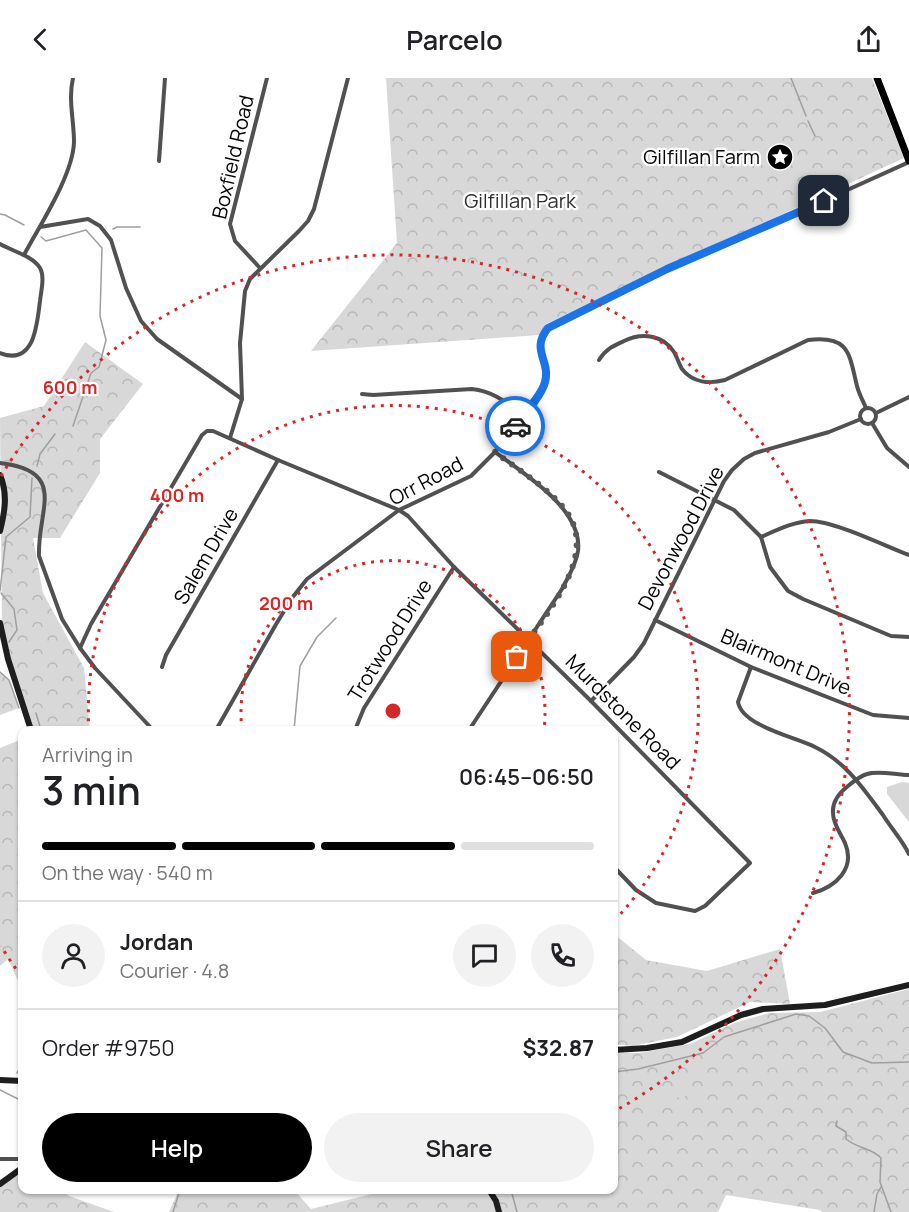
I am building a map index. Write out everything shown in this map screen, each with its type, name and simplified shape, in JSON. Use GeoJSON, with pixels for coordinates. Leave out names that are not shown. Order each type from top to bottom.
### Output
{"type":"FeatureCollection","features":[{"type":"Feature","properties":{"kind":"main road"},"geometry":{"type":"LineString","coordinates":[[877,78],[909,162]]}},
{"type":"Feature","properties":{"kind":"main road"},"geometry":{"type":"LineString","coordinates":[[0,475],[4,485],[5,511],[0,531]]}},
{"type":"Feature","properties":{"kind":"main road"},"geometry":{"type":"LineString","coordinates":[[0,623],[8,659],[30,726]]}},
{"type":"Feature","properties":{"kind":"main road"},"geometry":{"type":"LineString","coordinates":[[618,1050],[682,1042],[741,1015],[763,1009],[825,1005],[909,985]]}},
{"type":"Feature","properties":{"kind":"main road"},"geometry":{"type":"LineString","coordinates":[[0,1080],[18,1081]]}},
{"type":"Feature","properties":{"kind":"main road"},"geometry":{"type":"LineString","coordinates":[[0,1184],[18,1171]]}},
{"type":"Feature","properties":{"kind":"main road"},"geometry":{"type":"LineString","coordinates":[[492,1194],[499,1212]]}},
{"type":"Feature","properties":{"kind":"street"},"geometry":{"type":"LineString","coordinates":[[24,255],[71,165],[74,142],[70,92],[73,78]]}},
{"type":"Feature","properties":{"kind":"street"},"geometry":{"type":"LineString","coordinates":[[159,161],[165,78]]}},
{"type":"Feature","properties":{"kind":"street","name":"Boxfield Road"},"geometry":{"type":"LineString","coordinates":[[260,268],[235,241],[230,224],[267,78]]}},
{"type":"Feature","properties":{"kind":"street"},"geometry":{"type":"LineString","coordinates":[[230,438],[242,399],[240,343],[245,291],[250,279],[299,231],[308,221],[314,209],[348,78]]}},
{"type":"Feature","properties":{"kind":"street","name":"Orr Road"},"geometry":{"type":"LineString","coordinates":[[218,726],[275,626],[307,579],[399,510],[471,476],[495,452],[546,382],[540,339],[548,328],[667,269],[909,162]]}},
{"type":"Feature","properties":{"kind":"street"},"geometry":{"type":"LineString","coordinates":[[40,227],[88,219],[100,226],[111,240],[126,288],[141,321],[158,339],[242,399]]}},
{"type":"Feature","properties":{"kind":"street"},"geometry":{"type":"LineString","coordinates":[[0,244],[24,255],[38,265],[42,271],[34,339],[21,354],[14,356],[0,353]]}},
{"type":"Feature","properties":{"kind":"street"},"geometry":{"type":"LineString","coordinates":[[599,360],[606,350],[628,339],[645,335],[653,336],[667,344],[689,375],[704,382],[714,383],[725,380],[808,340],[823,338],[838,343],[850,354],[859,394],[866,408]]}},
{"type":"Feature","properties":{"kind":"street"},"geometry":{"type":"LineString","coordinates":[[362,394],[372,396],[483,390],[492,393],[523,416]]}},
{"type":"Feature","properties":{"kind":"street"},"geometry":{"type":"LineString","coordinates":[[876,413],[909,397]]}},
{"type":"Feature","properties":{"kind":"street"},"geometry":{"type":"LineString","coordinates":[[866,408],[871,408],[876,413]]}},
{"type":"Feature","properties":{"kind":"street"},"geometry":{"type":"LineString","coordinates":[[866,408],[861,414],[861,419],[867,424],[872,423],[876,418],[876,413]]}},
{"type":"Feature","properties":{"kind":"street","name":"Devonwood Drive"},"geometry":{"type":"LineString","coordinates":[[591,701],[634,657],[732,470],[755,453],[829,432],[861,419]]}},
{"type":"Feature","properties":{"kind":"street"},"geometry":{"type":"LineString","coordinates":[[872,423],[887,448],[909,467]]}},
{"type":"Feature","properties":{"kind":"street","name":"Murdstone Road"},"geometry":{"type":"LineString","coordinates":[[80,648],[202,435],[207,431],[213,431],[399,510],[408,516],[454,567],[616,726]]}},
{"type":"Feature","properties":{"kind":"street"},"geometry":{"type":"LineString","coordinates":[[472,726],[562,589],[573,568],[578,549],[576,531],[567,512],[554,498],[495,452]]}},
{"type":"Feature","properties":{"kind":"street","name":"Salem Drive"},"geometry":{"type":"LineString","coordinates":[[162,667],[166,655],[278,460]]}},
{"type":"Feature","properties":{"kind":"street"},"geometry":{"type":"LineString","coordinates":[[0,463],[35,473],[40,478],[44,486],[44,508],[38,546],[39,556],[62,619],[95,668],[149,726]]}},
{"type":"Feature","properties":{"kind":"street"},"geometry":{"type":"LineString","coordinates":[[659,472],[734,510],[761,537],[770,567],[788,591],[891,636],[909,638]]}},
{"type":"Feature","properties":{"kind":"street"},"geometry":{"type":"LineString","coordinates":[[761,537],[793,524],[811,521],[829,524],[909,555]]}},
{"type":"Feature","properties":{"kind":"street","name":"Trotwood Drive"},"geometry":{"type":"LineString","coordinates":[[357,726],[364,708],[454,567]]}},
{"type":"Feature","properties":{"kind":"street","name":"Blairmont Drive"},"geometry":{"type":"LineString","coordinates":[[655,620],[752,667],[873,715],[909,718]]}},
{"type":"Feature","properties":{"kind":"street"},"geometry":{"type":"LineString","coordinates":[[752,667],[738,702],[742,713],[757,723],[829,754],[857,779],[909,854]]}},
{"type":"Feature","properties":{"kind":"street","name":"Murdstone Road"},"geometry":{"type":"LineString","coordinates":[[618,729],[750,863],[705,906],[695,911],[656,903],[636,890],[618,871]]}},
{"type":"Feature","properties":{"kind":"street"},"geometry":{"type":"LineString","coordinates":[[813,893],[835,884],[847,866],[849,854],[832,815],[834,803],[840,793],[857,779],[869,773],[909,775]]}},
{"type":"Feature","properties":{"kind":"street"},"geometry":{"type":"LineString","coordinates":[[0,1159],[18,1159]]}},
{"type":"Feature","properties":{"kind":"green space","name":"Gilfillan Park"},"geometry":{"type":"Polygon","coordinates":[[[386,78],[872,78],[904,158],[546,324],[539,335],[311,351],[397,243],[386,78]]]}},
{"type":"Feature","properties":{"kind":"green space"},"geometry":{"type":"Polygon","coordinates":[[[85,342],[143,384],[100,439],[100,473],[60,538],[33,538],[43,593],[84,668],[90,726],[31,726],[2,631],[0,418],[44,406],[85,342]]]}},
{"type":"Feature","properties":{"kind":"green space"},"geometry":{"type":"Polygon","coordinates":[[[0,672],[9,680],[19,708],[0,715],[0,672]]]}},
{"type":"Feature","properties":{"kind":"green space"},"geometry":{"type":"Polygon","coordinates":[[[18,741],[18,981],[8,959],[0,966],[0,748],[18,741]]]}},
{"type":"Feature","properties":{"kind":"green space"},"geometry":{"type":"Polygon","coordinates":[[[902,782],[909,783],[909,822],[887,794],[887,787],[902,782]]]}},
{"type":"Feature","properties":{"kind":"green space"},"geometry":{"type":"Polygon","coordinates":[[[618,937],[646,960],[707,971],[780,949],[790,1004],[750,1002],[677,1037],[632,1046],[618,1044],[618,937]]]}},
{"type":"Feature","properties":{"kind":"green space"},"geometry":{"type":"Polygon","coordinates":[[[909,989],[909,1212],[822,1212],[726,1195],[718,1212],[169,1212],[177,1194],[298,1194],[311,1209],[372,1194],[618,1194],[618,1053],[639,1053],[690,1044],[734,1023],[769,1013],[820,1012],[909,989]]]}},
{"type":"Feature","properties":{"kind":"green space"},"geometry":{"type":"Polygon","coordinates":[[[690,1075],[692,1083],[675,1087],[673,1080],[690,1075]]]}},
{"type":"Feature","properties":{"kind":"green space"},"geometry":{"type":"Polygon","coordinates":[[[660,1080],[662,1087],[645,1092],[643,1084],[660,1080]]]}},
{"type":"Feature","properties":{"kind":"green space"},"geometry":{"type":"Polygon","coordinates":[[[693,1086],[695,1093],[678,1098],[676,1090],[693,1086]]]}},
{"type":"Feature","properties":{"kind":"green space"},"geometry":{"type":"Polygon","coordinates":[[[663,1091],[666,1098],[648,1103],[646,1096],[663,1091]]]}},
{"type":"Feature","properties":{"kind":"green space"},"geometry":{"type":"Polygon","coordinates":[[[18,1172],[18,1194],[66,1194],[114,1212],[0,1212],[0,1180],[18,1172]]]}},
{"type":"Feature","properties":{"kind":"waterway"},"geometry":{"type":"LineString","coordinates":[[791,78],[806,116]]}},
{"type":"Feature","properties":{"kind":"waterway"},"geometry":{"type":"LineString","coordinates":[[808,121],[815,136]]}},
{"type":"Feature","properties":{"kind":"waterway"},"geometry":{"type":"LineString","coordinates":[[0,214],[24,225]]}},
{"type":"Feature","properties":{"kind":"waterway"},"geometry":{"type":"LineString","coordinates":[[113,229],[140,227]]}},
{"type":"Feature","properties":{"kind":"waterway"},"geometry":{"type":"LineString","coordinates":[[41,237],[46,241],[86,230],[102,248],[100,316],[106,340],[99,367],[91,373],[73,426]]}},
{"type":"Feature","properties":{"kind":"waterway"},"geometry":{"type":"LineString","coordinates":[[37,466],[40,454],[55,434]]}},
{"type":"Feature","properties":{"kind":"waterway"},"geometry":{"type":"LineString","coordinates":[[0,591],[6,537],[30,517],[32,478]]}},
{"type":"Feature","properties":{"kind":"waterway"},"geometry":{"type":"LineString","coordinates":[[1,593],[14,609],[17,630],[9,642]]}},
{"type":"Feature","properties":{"kind":"waterway"},"geometry":{"type":"LineString","coordinates":[[294,726],[300,666],[317,637],[336,618]]}},
{"type":"Feature","properties":{"kind":"waterway"},"geometry":{"type":"LineString","coordinates":[[0,672],[9,680],[19,708]]}},
{"type":"Feature","properties":{"kind":"waterway"},"geometry":{"type":"LineString","coordinates":[[36,713],[40,726]]}},
{"type":"Feature","properties":{"kind":"waterway"},"geometry":{"type":"LineString","coordinates":[[618,1072],[638,1069],[703,1053],[724,1037],[796,1014],[809,1016],[825,1028],[843,1052],[872,1063],[909,1062]]}},
{"type":"Feature","properties":{"kind":"waterway"},"geometry":{"type":"LineString","coordinates":[[0,1090],[18,1099]]}},
{"type":"Feature","properties":{"kind":"waterway"},"geometry":{"type":"LineString","coordinates":[[837,1121],[836,1126],[846,1132],[846,1139],[881,1158],[880,1182],[891,1212]]}},
{"type":"Feature","properties":{"kind":"waterway"},"geometry":{"type":"LineString","coordinates":[[874,1212],[877,1194],[881,1187]]}},
{"type":"Feature","properties":{"kind":"waterway"},"geometry":{"type":"LineString","coordinates":[[173,1212],[179,1194]]}},
{"type":"Feature","properties":{"kind":"waterway"},"geometry":{"type":"LineString","coordinates":[[512,1194],[517,1212]]}},
{"type":"Feature","properties":{"kind":"way so far"},"geometry":{"type":"LineString","coordinates":[[515,426],[495,452],[554,498],[567,512],[576,531],[578,549],[573,568],[562,589],[517,657]]}},
{"type":"Feature","properties":{"kind":"place","name":"Gilfillan Farm"},"geometry":{"type":"Point","coordinates":[780,157]}},
{"type":"Feature","properties":{"kind":"route"},"geometry":{"type":"LineString","coordinates":[[515,426],[546,382],[540,339],[548,328],[667,269],[824,201]]}}]}
